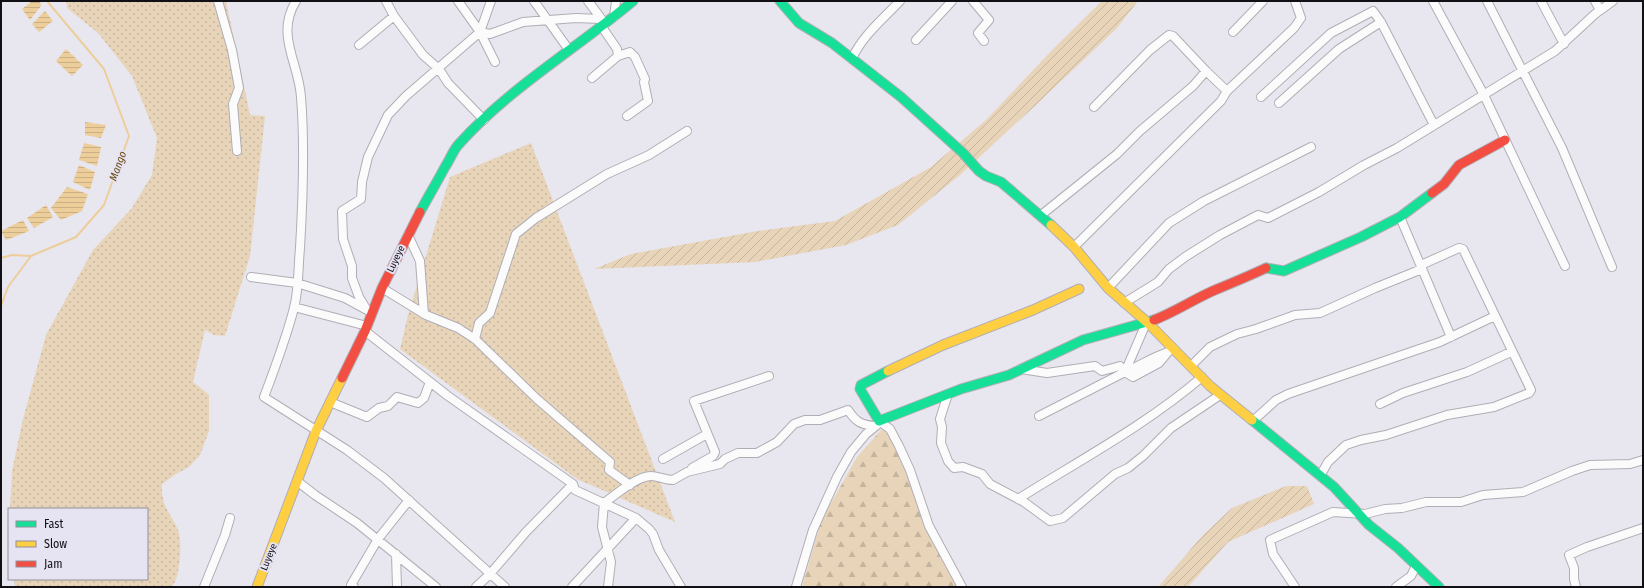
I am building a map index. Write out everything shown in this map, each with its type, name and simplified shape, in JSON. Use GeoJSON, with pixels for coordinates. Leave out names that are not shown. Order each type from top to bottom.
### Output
{"type":"FeatureCollection","features":[{"type":"Feature","properties":{"kind":"street"},"geometry":{"type":"LineString","coordinates":[[218,1],[232,50],[238,88],[233,104],[237,151]]}},
{"type":"Feature","properties":{"kind":"street"},"geometry":{"type":"LineString","coordinates":[[296,1],[289,12],[287,35],[292,61],[298,76],[304,135],[303,206],[297,283],[294,307],[264,397],[316,432],[347,450],[384,478],[505,587]]}},
{"type":"Feature","properties":{"kind":"street"},"geometry":{"type":"LineString","coordinates":[[386,1],[394,16],[423,55],[439,69],[448,83],[484,120]]}},
{"type":"Feature","properties":{"kind":"street"},"geometry":{"type":"LineString","coordinates":[[458,1],[480,32],[495,62]]}},
{"type":"Feature","properties":{"kind":"street"},"geometry":{"type":"LineString","coordinates":[[370,312],[358,297],[352,278],[352,266],[343,240],[342,211],[361,199],[362,182],[368,157],[388,116],[406,96],[480,32],[491,1]]}},
{"type":"Feature","properties":{"kind":"street"},"geometry":{"type":"LineString","coordinates":[[534,1],[569,50]]}},
{"type":"Feature","properties":{"kind":"street"},"geometry":{"type":"LineString","coordinates":[[588,1],[603,23],[617,49],[618,56]]}},
{"type":"Feature","properties":{"kind":"street"},"geometry":{"type":"LineString","coordinates":[[614,17],[616,1]]}},
{"type":"Feature","properties":{"kind":"street","name":"Luyeye"},"geometry":{"type":"LineString","coordinates":[[257,587],[316,432],[366,328],[370,312],[424,204],[458,145],[484,120],[569,50],[633,1]]}},
{"type":"Feature","properties":{"kind":"street"},"geometry":{"type":"LineString","coordinates":[[780,1],[799,23],[832,43],[852,59],[923,117],[963,153],[979,171],[986,176],[1001,182],[1040,216],[1074,247],[1108,288],[1172,351],[1191,366],[1220,395],[1254,420],[1334,487],[1369,525],[1398,548],[1439,587]]}},
{"type":"Feature","properties":{"kind":"street"},"geometry":{"type":"LineString","coordinates":[[852,59],[855,51],[900,1]]}},
{"type":"Feature","properties":{"kind":"street"},"geometry":{"type":"LineString","coordinates":[[916,40],[952,1]]}},
{"type":"Feature","properties":{"kind":"street"},"geometry":{"type":"LineString","coordinates":[[1233,32],[1263,1]]}},
{"type":"Feature","properties":{"kind":"street"},"geometry":{"type":"LineString","coordinates":[[1074,247],[1221,101],[1227,91],[1294,28],[1301,18],[1295,1]]}},
{"type":"Feature","properties":{"kind":"street"},"geometry":{"type":"LineString","coordinates":[[1433,1],[1484,95],[1565,266]]}},
{"type":"Feature","properties":{"kind":"street"},"geometry":{"type":"LineString","coordinates":[[1487,1],[1562,148],[1612,268]]}},
{"type":"Feature","properties":{"kind":"street"},"geometry":{"type":"LineString","coordinates":[[1541,1],[1564,44]]}},
{"type":"Feature","properties":{"kind":"street"},"geometry":{"type":"LineString","coordinates":[[1595,1],[1600,10]]}},
{"type":"Feature","properties":{"kind":"street"},"geometry":{"type":"LineString","coordinates":[[1124,303],[1158,282],[1169,269],[1185,257],[1226,232],[1258,215],[1268,218],[1302,201],[1434,125],[1523,71],[1564,44],[1600,10],[1613,1]]}},
{"type":"Feature","properties":{"kind":"street"},"geometry":{"type":"LineString","coordinates":[[977,2],[989,20],[978,34],[984,41]]}},
{"type":"Feature","properties":{"kind":"street"},"geometry":{"type":"LineString","coordinates":[[1261,97],[1331,33],[1373,11],[1381,22],[1434,125]]}},
{"type":"Feature","properties":{"kind":"street"},"geometry":{"type":"LineString","coordinates":[[359,45],[394,16]]}},
{"type":"Feature","properties":{"kind":"street"},"geometry":{"type":"LineString","coordinates":[[480,32],[490,34],[523,22],[576,18],[603,23]]}},
{"type":"Feature","properties":{"kind":"street"},"geometry":{"type":"LineString","coordinates":[[1278,103],[1339,49],[1381,22]]}},
{"type":"Feature","properties":{"kind":"street"},"geometry":{"type":"LineString","coordinates":[[1094,107],[1150,50],[1168,36],[1173,36],[1227,91]]}},
{"type":"Feature","properties":{"kind":"street"},"geometry":{"type":"LineString","coordinates":[[592,78],[618,56],[630,52],[635,57],[645,79],[644,82],[648,101],[627,116]]}},
{"type":"Feature","properties":{"kind":"street"},"geometry":{"type":"LineString","coordinates":[[1040,216],[1117,154],[1140,131],[1193,86],[1206,71]]}},
{"type":"Feature","properties":{"kind":"street"},"geometry":{"type":"LineString","coordinates":[[475,339],[479,323],[490,313],[516,234],[536,218],[607,174],[649,155],[687,131]]}},
{"type":"Feature","properties":{"kind":"street"},"geometry":{"type":"LineString","coordinates":[[796,587],[813,530],[837,477],[851,452],[866,434],[878,424],[948,394],[1009,375],[1082,340],[1098,338],[1174,312],[1214,290],[1234,283],[1266,268],[1284,271],[1347,244],[1400,218],[1444,184],[1459,166],[1505,140]]}},
{"type":"Feature","properties":{"kind":"street"},"geometry":{"type":"LineString","coordinates":[[1108,288],[1169,223],[1204,201],[1311,147]]}},
{"type":"Feature","properties":{"kind":"street"},"geometry":{"type":"LineString","coordinates":[[1400,218],[1451,337]]}},
{"type":"Feature","properties":{"kind":"street"},"geometry":{"type":"LineString","coordinates":[[408,235],[420,261],[424,314]]}},
{"type":"Feature","properties":{"kind":"street"},"geometry":{"type":"LineString","coordinates":[[1191,366],[1210,347],[1237,334],[1256,330],[1295,314],[1320,312],[1421,267],[1459,248],[1463,249],[1511,352],[1530,387],[1529,393],[1494,407],[1446,415],[1386,435],[1361,440],[1346,445],[1328,462],[1320,476]]}},
{"type":"Feature","properties":{"kind":"street"},"geometry":{"type":"LineString","coordinates":[[251,277],[297,283],[345,298],[370,312]]}},
{"type":"Feature","properties":{"kind":"street"},"geometry":{"type":"LineString","coordinates":[[382,288],[424,314],[458,328],[475,339],[537,399],[610,462],[609,470],[630,485]]}},
{"type":"Feature","properties":{"kind":"street"},"geometry":{"type":"LineString","coordinates":[[878,424],[860,388],[861,385],[941,346],[1050,304],[1079,289]]}},
{"type":"Feature","properties":{"kind":"street"},"geometry":{"type":"LineString","coordinates":[[294,307],[366,328],[448,396],[573,484],[575,490],[636,518],[653,534],[659,550],[681,587]]}},
{"type":"Feature","properties":{"kind":"street"},"geometry":{"type":"LineString","coordinates":[[1254,420],[1276,400],[1288,394],[1451,337],[1494,316]]}},
{"type":"Feature","properties":{"kind":"street"},"geometry":{"type":"LineString","coordinates":[[1125,372],[1145,323]]}},
{"type":"Feature","properties":{"kind":"street"},"geometry":{"type":"LineString","coordinates":[[1039,416],[1145,363],[1155,356],[1172,351]]}},
{"type":"Feature","properties":{"kind":"street"},"geometry":{"type":"LineString","coordinates":[[1380,404],[1403,393],[1467,372],[1511,352]]}},
{"type":"Feature","properties":{"kind":"street"},"geometry":{"type":"LineString","coordinates":[[1021,369],[1047,373],[1095,366],[1102,371],[1120,366],[1125,372]]}},
{"type":"Feature","properties":{"kind":"street"},"geometry":{"type":"LineString","coordinates":[[608,587],[611,562],[601,523],[604,503],[630,485],[649,476],[671,480],[687,472],[714,454],[715,450],[694,401],[769,376]]}},
{"type":"Feature","properties":{"kind":"street"},"geometry":{"type":"LineString","coordinates":[[1018,499],[1129,431],[1202,377]]}},
{"type":"Feature","properties":{"kind":"street"},"geometry":{"type":"LineString","coordinates":[[330,402],[367,417],[378,408],[388,406],[397,397],[418,403],[424,398],[430,382]]}},
{"type":"Feature","properties":{"kind":"street"},"geometry":{"type":"LineString","coordinates":[[948,394],[940,419],[942,427],[941,444],[948,461],[954,468],[963,467],[982,474],[990,484],[1018,499],[1050,522],[1062,518],[1115,474],[1128,468],[1138,460],[1171,428],[1220,395]]}},
{"type":"Feature","properties":{"kind":"street"},"geometry":{"type":"LineString","coordinates":[[687,472],[720,464],[725,459],[738,453],[757,453],[777,442],[794,424],[805,420],[820,420],[848,410],[855,420],[868,425],[878,424],[891,431],[910,470],[929,526],[962,587]]}},
{"type":"Feature","properties":{"kind":"street"},"geometry":{"type":"LineString","coordinates":[[663,459],[707,434]]}},
{"type":"Feature","properties":{"kind":"street"},"geometry":{"type":"LineString","coordinates":[[1295,587],[1273,554],[1270,540],[1333,512],[1359,514],[1385,509],[1402,508],[1426,502],[1461,502],[1483,496],[1523,492],[1572,471],[1590,466],[1630,464],[1643,460]]}},
{"type":"Feature","properties":{"kind":"street"},"geometry":{"type":"LineString","coordinates":[[297,481],[378,538],[436,587]]}},
{"type":"Feature","properties":{"kind":"street"},"geometry":{"type":"LineString","coordinates":[[476,587],[490,574],[526,532],[573,484]]}},
{"type":"Feature","properties":{"kind":"street"},"geometry":{"type":"LineString","coordinates":[[354,587],[351,585],[378,538],[408,500]]}},
{"type":"Feature","properties":{"kind":"street"},"geometry":{"type":"LineString","coordinates":[[204,587],[225,535],[230,518]]}},
{"type":"Feature","properties":{"kind":"street"},"geometry":{"type":"LineString","coordinates":[[572,587],[636,518]]}},
{"type":"Feature","properties":{"kind":"street"},"geometry":{"type":"LineString","coordinates":[[1576,587],[1574,568],[1569,554],[1643,528]]}},
{"type":"Feature","properties":{"kind":"street"},"geometry":{"type":"LineString","coordinates":[[396,554],[397,587]]}},
{"type":"Feature","properties":{"kind":"street"},"geometry":{"type":"LineString","coordinates":[[1396,587],[1411,576],[1416,566]]}},
{"type":"Feature","properties":{"kind":"green space"},"geometry":{"type":"Polygon","coordinates":[[[66,1],[226,1],[250,115],[265,116],[250,256],[225,336],[214,335],[205,330],[193,382],[209,395],[209,431],[200,455],[189,467],[162,484],[163,499],[178,530],[180,540],[179,569],[176,580],[171,587],[15,587],[14,580],[148,580],[148,508],[10,508],[12,471],[23,419],[46,335],[93,250],[132,208],[152,175],[157,138],[132,76],[98,33],[67,8],[66,1]]]}},
{"type":"Feature","properties":{"kind":"green space"},"geometry":{"type":"Polygon","coordinates":[[[1102,1],[1138,1],[1117,28],[1037,104],[960,175],[898,225],[846,245],[755,262],[594,269],[631,254],[758,231],[835,221],[931,167],[986,120],[1055,47],[1102,1]]]}},
{"type":"Feature","properties":{"kind":"green space"},"geometry":{"type":"Polygon","coordinates":[[[531,143],[675,522],[577,479],[400,349],[408,315],[450,177],[531,143]]]}},
{"type":"Feature","properties":{"kind":"green space"},"geometry":{"type":"Polygon","coordinates":[[[882,429],[891,431],[960,587],[802,587],[821,521],[857,457],[882,429]]]}},
{"type":"Feature","properties":{"kind":"green space"},"geometry":{"type":"Polygon","coordinates":[[[1286,486],[1307,486],[1314,504],[1228,542],[1188,587],[1158,587],[1203,535],[1232,508],[1286,486]]]}},
{"type":"Feature","properties":{"kind":"shaded area"},"geometry":{"type":"Polygon","coordinates":[[[32,1],[40,1],[41,6],[30,20],[22,9],[32,1]]]}},
{"type":"Feature","properties":{"kind":"shaded area"},"geometry":{"type":"Polygon","coordinates":[[[45,11],[53,21],[39,32],[32,24],[45,11]]]}},
{"type":"Feature","properties":{"kind":"shaded area"},"geometry":{"type":"Polygon","coordinates":[[[66,49],[83,65],[72,76],[56,61],[66,49]]]}},
{"type":"Feature","properties":{"kind":"shaded area"},"geometry":{"type":"Polygon","coordinates":[[[85,122],[106,125],[101,138],[85,135],[85,122]]]}},
{"type":"Feature","properties":{"kind":"shaded area"},"geometry":{"type":"Polygon","coordinates":[[[84,143],[101,147],[97,166],[79,160],[84,143]]]}},
{"type":"Feature","properties":{"kind":"shaded area"},"geometry":{"type":"Polygon","coordinates":[[[79,165],[95,172],[90,190],[73,182],[79,165]]]}},
{"type":"Feature","properties":{"kind":"shaded area"},"geometry":{"type":"Polygon","coordinates":[[[67,187],[88,194],[82,211],[61,220],[51,208],[67,187]]]}},
{"type":"Feature","properties":{"kind":"shaded area"},"geometry":{"type":"Polygon","coordinates":[[[46,205],[53,217],[34,228],[27,218],[46,205]]]}},
{"type":"Feature","properties":{"kind":"shaded area"},"geometry":{"type":"Polygon","coordinates":[[[23,220],[29,231],[6,240],[1,231],[23,220]]]}},
{"type":"Feature","properties":{"kind":"waterway","name":"Mango"},"geometry":{"type":"LineString","coordinates":[[1,306],[8,287],[31,256],[76,237],[104,205],[129,136],[104,69],[47,1]]}},
{"type":"Feature","properties":{"kind":"waterway"},"geometry":{"type":"LineString","coordinates":[[1,258],[12,255],[31,256]]}},
{"type":"Feature","properties":{"kind":"traffic: fast"},"geometry":{"type":"LineString","coordinates":[[420,212],[455,149],[478,124],[521,87],[633,1]]}},
{"type":"Feature","properties":{"kind":"traffic: fast"},"geometry":{"type":"LineString","coordinates":[[780,1],[799,23],[832,43],[901,97],[963,153],[979,171],[986,176],[1001,182],[1051,225]]}},
{"type":"Feature","properties":{"kind":"traffic: fast"},"geometry":{"type":"LineString","coordinates":[[1266,268],[1284,271],[1361,237],[1400,217],[1432,193]]}},
{"type":"Feature","properties":{"kind":"traffic: fast"},"geometry":{"type":"LineString","coordinates":[[888,371],[861,385],[860,389],[879,421],[961,389],[1009,375],[1083,340],[1154,320]]}},
{"type":"Feature","properties":{"kind":"traffic: fast"},"geometry":{"type":"LineString","coordinates":[[1252,420],[1334,487],[1369,525],[1398,548],[1439,587]]}},
{"type":"Feature","properties":{"kind":"traffic: slow"},"geometry":{"type":"LineString","coordinates":[[1051,225],[1074,247],[1108,288],[1148,323],[1210,386],[1252,420]]}},
{"type":"Feature","properties":{"kind":"traffic: slow"},"geometry":{"type":"LineString","coordinates":[[888,371],[943,345],[1033,310],[1079,289]]}},
{"type":"Feature","properties":{"kind":"traffic: slow"},"geometry":{"type":"LineString","coordinates":[[257,587],[316,431],[342,378]]}},
{"type":"Feature","properties":{"kind":"traffic: jam"},"geometry":{"type":"LineString","coordinates":[[1432,193],[1444,184],[1459,165],[1505,140]]}},
{"type":"Feature","properties":{"kind":"traffic: jam"},"geometry":{"type":"LineString","coordinates":[[342,378],[365,331],[382,288],[420,212]]}},
{"type":"Feature","properties":{"kind":"traffic: jam"},"geometry":{"type":"LineString","coordinates":[[1154,320],[1207,294],[1266,268]]}}]}
